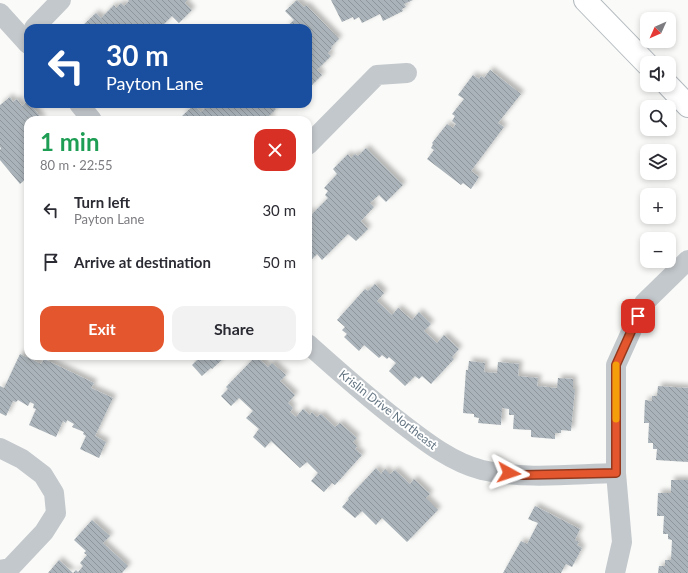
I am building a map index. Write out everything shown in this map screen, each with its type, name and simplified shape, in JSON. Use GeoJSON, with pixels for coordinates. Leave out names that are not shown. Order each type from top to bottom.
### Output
{"type":"FeatureCollection","features":[{"type":"Feature","properties":{"kind":"main road"},"geometry":{"type":"LineString","coordinates":[[584,0],[640,57]]}},
{"type":"Feature","properties":{"kind":"main road"},"geometry":{"type":"LineString","coordinates":[[675,92],[688,106]]}},
{"type":"Feature","properties":{"kind":"street"},"geometry":{"type":"LineString","coordinates":[[39,24],[61,0]]}},
{"type":"Feature","properties":{"kind":"street"},"geometry":{"type":"LineString","coordinates":[[0,13],[24,33]]}},
{"type":"Feature","properties":{"kind":"street"},"geometry":{"type":"LineString","coordinates":[[312,141],[377,75],[407,73]]}},
{"type":"Feature","properties":{"kind":"street"},"geometry":{"type":"LineString","coordinates":[[82,108],[89,116]]}},
{"type":"Feature","properties":{"kind":"street"},"geometry":{"type":"LineString","coordinates":[[614,573],[622,542],[616,473],[616,365],[644,303],[688,260]]}},
{"type":"Feature","properties":{"kind":"street","name":"Krislin Drive Northeast"},"geometry":{"type":"LineString","coordinates":[[312,348],[357,388],[424,441],[454,459],[482,470],[523,475],[616,473]]}},
{"type":"Feature","properties":{"kind":"street"},"geometry":{"type":"LineString","coordinates":[[0,448],[22,459],[43,475],[54,493],[56,513],[44,532],[10,568],[0,570]]}},
{"type":"Feature","properties":{"kind":"building"},"geometry":{"type":"Polygon","coordinates":[[[128,0],[186,0],[187,1],[185,3],[192,10],[179,23],[172,16],[164,24],[84,24],[96,13],[101,18],[114,5],[116,8],[121,3],[124,6],[129,1],[128,0]]]}},
{"type":"Feature","properties":{"kind":"building"},"geometry":{"type":"Polygon","coordinates":[[[297,0],[304,7],[306,5],[339,39],[331,47],[332,48],[328,53],[331,56],[317,70],[322,75],[312,85],[312,24],[290,24],[294,20],[285,11],[297,0]]]}},
{"type":"Feature","properties":{"kind":"building"},"geometry":{"type":"Polygon","coordinates":[[[331,0],[413,0],[404,4],[406,7],[402,9],[403,11],[383,21],[380,14],[362,23],[359,17],[354,20],[353,17],[342,22],[331,0]]]}},
{"type":"Feature","properties":{"kind":"building"},"geometry":{"type":"Polygon","coordinates":[[[490,70],[521,94],[498,123],[504,127],[471,171],[479,177],[471,189],[463,183],[461,185],[427,159],[434,150],[431,148],[432,143],[447,124],[453,128],[456,124],[452,121],[455,116],[452,114],[464,99],[458,95],[473,75],[479,79],[481,76],[484,78],[490,70]]]}},
{"type":"Feature","properties":{"kind":"building"},"geometry":{"type":"Polygon","coordinates":[[[10,97],[13,102],[17,99],[22,106],[24,104],[24,108],[33,108],[40,116],[24,116],[24,180],[20,184],[0,160],[0,105],[10,97]]]}},
{"type":"Feature","properties":{"kind":"building"},"geometry":{"type":"Polygon","coordinates":[[[191,108],[197,108],[201,112],[205,108],[276,109],[269,116],[182,116],[191,108]]]}},
{"type":"Feature","properties":{"kind":"building"},"geometry":{"type":"Polygon","coordinates":[[[366,148],[403,185],[386,202],[379,195],[370,203],[374,207],[361,221],[368,229],[356,241],[348,234],[322,260],[317,254],[312,259],[312,214],[328,198],[325,195],[328,191],[324,188],[337,174],[333,169],[348,154],[351,158],[355,154],[358,156],[366,148]]]}},
{"type":"Feature","properties":{"kind":"building"},"geometry":{"type":"Polygon","coordinates":[[[375,284],[384,293],[377,301],[392,315],[398,308],[412,320],[419,312],[431,324],[424,331],[437,343],[444,335],[459,349],[452,357],[454,359],[431,384],[422,376],[419,379],[415,376],[405,386],[389,371],[396,363],[389,357],[387,359],[382,355],[379,358],[364,345],[359,351],[344,337],[347,334],[342,330],[345,327],[337,320],[365,289],[368,291],[375,284]]]}},
{"type":"Feature","properties":{"kind":"building"},"geometry":{"type":"Polygon","coordinates":[[[20,354],[24,356],[24,360],[33,360],[41,364],[43,360],[46,360],[94,383],[91,388],[113,398],[95,436],[106,442],[99,458],[80,449],[86,436],[83,434],[84,432],[72,427],[74,424],[67,420],[66,423],[63,421],[56,437],[29,425],[36,409],[33,408],[34,404],[30,402],[28,406],[18,400],[16,402],[13,401],[6,416],[0,413],[0,386],[4,388],[20,354]]]}},
{"type":"Feature","properties":{"kind":"building"},"geometry":{"type":"Polygon","coordinates":[[[197,360],[222,360],[202,376],[192,365],[197,360]]]}},
{"type":"Feature","properties":{"kind":"building"},"geometry":{"type":"Polygon","coordinates":[[[252,360],[260,360],[268,367],[272,363],[286,375],[280,381],[295,395],[288,403],[293,408],[290,412],[296,417],[303,409],[310,415],[312,412],[317,417],[321,414],[335,427],[340,423],[357,438],[353,442],[357,446],[355,449],[362,455],[335,485],[332,483],[324,492],[311,481],[318,473],[307,462],[300,468],[271,441],[265,448],[253,437],[259,429],[246,418],[253,411],[239,398],[231,406],[221,396],[228,389],[226,387],[252,360]]]}},
{"type":"Feature","properties":{"kind":"building"},"geometry":{"type":"Polygon","coordinates":[[[469,361],[485,363],[484,372],[497,373],[498,362],[519,364],[518,376],[538,378],[537,386],[557,388],[558,378],[573,379],[573,389],[575,389],[571,431],[561,430],[561,433],[555,433],[555,439],[531,437],[531,430],[513,429],[514,415],[509,415],[509,409],[502,408],[501,425],[478,423],[479,418],[474,417],[474,414],[463,413],[466,370],[468,370],[469,361]]]}},
{"type":"Feature","properties":{"kind":"building"},"geometry":{"type":"Polygon","coordinates":[[[658,386],[688,388],[688,462],[656,460],[657,449],[653,449],[653,443],[648,443],[649,423],[644,423],[645,400],[652,401],[652,396],[657,396],[658,386]]]}},
{"type":"Feature","properties":{"kind":"building"},"geometry":{"type":"Polygon","coordinates":[[[376,468],[381,474],[385,469],[390,474],[395,470],[410,484],[414,479],[430,494],[426,498],[438,510],[407,542],[382,518],[376,525],[362,511],[355,518],[342,507],[349,499],[348,498],[376,468]]]}},
{"type":"Feature","properties":{"kind":"building"},"geometry":{"type":"Polygon","coordinates":[[[671,480],[688,480],[688,573],[658,573],[659,566],[665,566],[665,560],[671,560],[672,540],[668,539],[668,534],[663,534],[664,516],[657,516],[658,493],[671,493],[671,480]]]}},
{"type":"Feature","properties":{"kind":"building"},"geometry":{"type":"Polygon","coordinates":[[[535,506],[580,529],[575,540],[579,542],[577,545],[582,548],[572,567],[566,564],[561,573],[503,573],[521,541],[527,544],[538,523],[528,519],[535,506]]]}},
{"type":"Feature","properties":{"kind":"building"},"geometry":{"type":"Polygon","coordinates":[[[92,520],[110,536],[103,543],[128,566],[122,573],[73,573],[76,570],[78,572],[83,566],[80,563],[87,555],[84,553],[86,551],[74,540],[92,520]]]}},
{"type":"Feature","properties":{"kind":"building"},"geometry":{"type":"Polygon","coordinates":[[[59,560],[73,573],[48,573],[59,560]]]}},
{"type":"Feature","properties":{"kind":"slow traffic"},"geometry":{"type":"LineString","coordinates":[[616,365],[616,419]]}},
{"type":"Feature","properties":{"kind":"route"},"geometry":{"type":"LineString","coordinates":[[509,473],[523,475],[616,473],[616,365],[638,316]]}}]}
